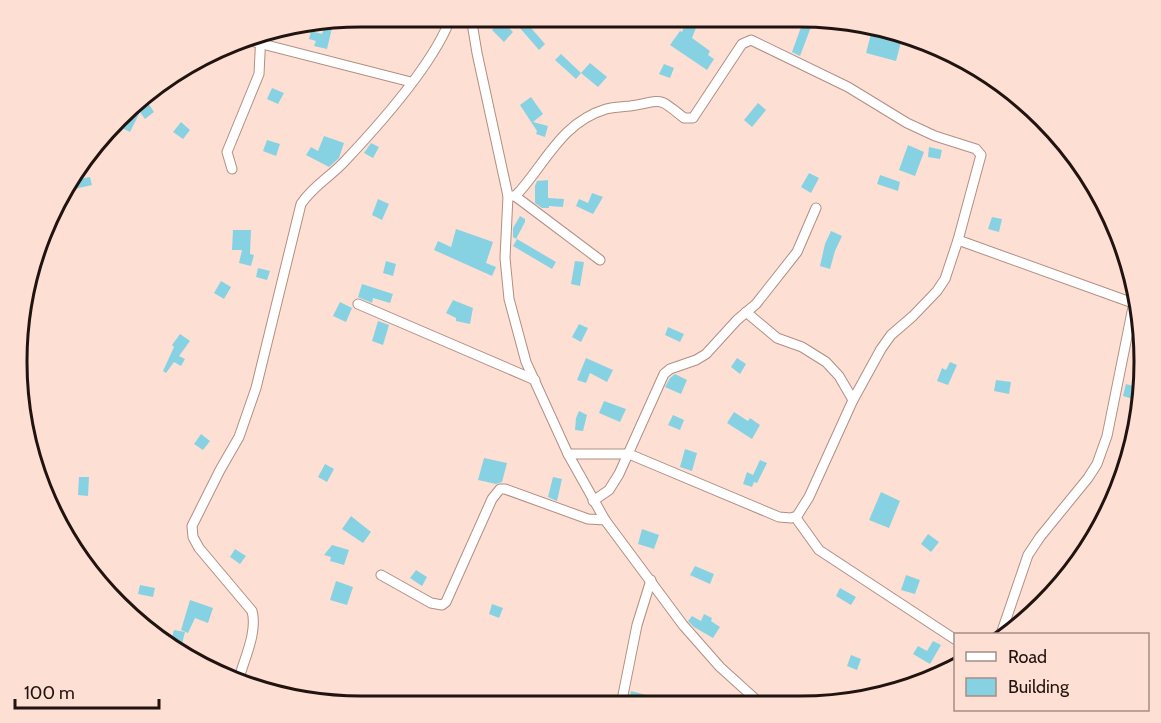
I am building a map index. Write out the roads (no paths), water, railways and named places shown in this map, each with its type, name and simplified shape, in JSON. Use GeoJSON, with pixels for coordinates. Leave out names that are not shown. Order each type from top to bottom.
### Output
{"type":"FeatureCollection","features":[{"type":"Feature","properties":{"kind":"street"},"geometry":{"type":"LineString","coordinates":[[240,673],[252,634],[254,618],[252,611],[199,548],[193,537],[192,526],[239,437],[256,388],[301,204],[386,116],[440,42],[447,27]]}},
{"type":"Feature","properties":{"kind":"street"},"geometry":{"type":"LineString","coordinates":[[473,27],[511,196],[505,258],[508,299],[526,362],[568,454],[604,520],[683,625],[720,667],[754,696]]}},
{"type":"Feature","properties":{"kind":"street"},"geometry":{"type":"LineString","coordinates":[[511,196],[527,183],[555,143],[570,128],[592,114],[609,108],[658,100],[667,104],[684,118],[693,118],[742,44],[751,40],[848,87],[907,123],[980,151],[981,159],[945,279],[913,316],[891,334],[853,399],[802,511],[797,516],[779,517],[629,454],[568,454]]}},
{"type":"Feature","properties":{"kind":"street"},"geometry":{"type":"LineString","coordinates":[[232,169],[226,152],[260,74],[262,43],[411,82]]}},
{"type":"Feature","properties":{"kind":"street"},"geometry":{"type":"LineString","coordinates":[[511,196],[600,260]]}},
{"type":"Feature","properties":{"kind":"street"},"geometry":{"type":"LineString","coordinates":[[593,501],[609,490],[620,474],[664,374],[670,369],[706,354],[756,304],[797,252],[816,208]]}},
{"type":"Feature","properties":{"kind":"street"},"geometry":{"type":"LineString","coordinates":[[958,240],[1128,298]]}},
{"type":"Feature","properties":{"kind":"street"},"geometry":{"type":"LineString","coordinates":[[358,304],[535,380]]}},
{"type":"Feature","properties":{"kind":"street"},"geometry":{"type":"LineString","coordinates":[[746,312],[777,338],[802,347],[826,362],[839,376],[853,399]]}},
{"type":"Feature","properties":{"kind":"street"},"geometry":{"type":"LineString","coordinates":[[1004,627],[1028,555],[1088,478],[1100,458],[1107,436],[1131,316]]}},
{"type":"Feature","properties":{"kind":"street"},"geometry":{"type":"LineString","coordinates":[[381,575],[431,603],[442,605],[446,602],[492,499],[500,489],[588,519],[604,520]]}},
{"type":"Feature","properties":{"kind":"street"},"geometry":{"type":"LineString","coordinates":[[797,516],[796,519],[819,550],[954,639]]}},
{"type":"Feature","properties":{"kind":"street"},"geometry":{"type":"LineString","coordinates":[[623,696],[637,625],[651,580]]}}]}
